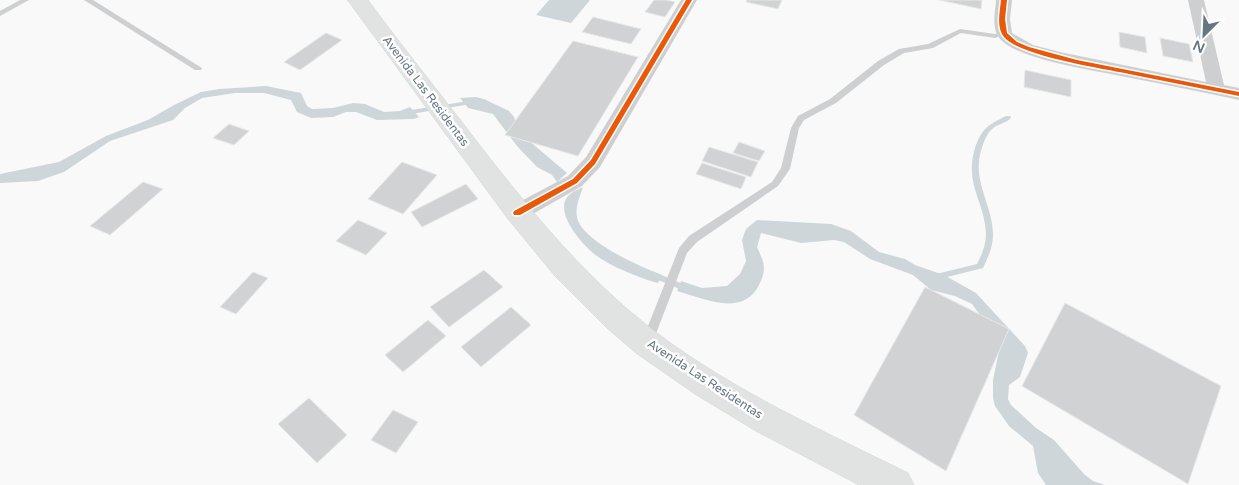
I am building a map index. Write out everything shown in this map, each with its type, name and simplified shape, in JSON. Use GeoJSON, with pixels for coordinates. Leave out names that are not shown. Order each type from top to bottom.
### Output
{"type":"FeatureCollection","features":[{"type":"Feature","properties":{"kind":"main road","name":"Avenida Las Residentas"},"geometry":{"type":"LineString","coordinates":[[358,0],[517,213],[596,300],[647,343],[703,381],[776,424],[896,485]]}},
{"type":"Feature","properties":{"kind":"street"},"geometry":{"type":"LineString","coordinates":[[517,213],[576,181],[593,162],[689,0]]}},
{"type":"Feature","properties":{"kind":"street"},"geometry":{"type":"LineString","coordinates":[[1004,0],[1002,20],[1004,33],[1007,38],[1026,47],[1058,57],[1239,94]]}},
{"type":"Feature","properties":{"kind":"street"},"geometry":{"type":"LineString","coordinates":[[1196,0],[1216,89]]}},
{"type":"Feature","properties":{"kind":"lane"},"geometry":{"type":"LineString","coordinates":[[0,14],[26,0]]}},
{"type":"Feature","properties":{"kind":"lane"},"geometry":{"type":"LineString","coordinates":[[88,0],[198,68]]}},
{"type":"Feature","properties":{"kind":"lane"},"geometry":{"type":"LineString","coordinates":[[647,343],[683,252],[693,239],[775,184],[785,169],[795,128],[801,118],[832,101],[881,63],[902,51],[930,46],[960,31],[995,36],[1004,33]]}},
{"type":"Feature","properties":{"kind":"shaded area"},"geometry":{"type":"Polygon","coordinates":[[[549,0],[590,0],[571,23],[536,15],[549,0]]]}},
{"type":"Feature","properties":{"kind":"shaded area"},"geometry":{"type":"Polygon","coordinates":[[[266,86],[301,93],[307,106],[312,109],[333,108],[353,103],[365,104],[384,112],[400,111],[410,107],[419,117],[414,119],[377,120],[356,112],[346,112],[333,117],[311,118],[297,112],[291,100],[264,93],[235,93],[202,98],[185,108],[173,120],[110,141],[64,172],[38,181],[0,183],[0,174],[59,162],[106,136],[148,120],[201,92],[266,86]]]}},
{"type":"Feature","properties":{"kind":"shaded area"},"geometry":{"type":"Polygon","coordinates":[[[476,97],[509,111],[514,117],[521,134],[567,173],[557,182],[552,175],[537,167],[517,146],[493,114],[468,108],[460,98],[476,97]]]}},
{"type":"Feature","properties":{"kind":"shaded area"},"geometry":{"type":"Polygon","coordinates":[[[583,187],[577,209],[577,217],[581,226],[600,244],[613,252],[662,275],[658,283],[626,272],[610,264],[584,245],[571,228],[564,210],[565,202],[569,195],[583,187]]]}},
{"type":"Feature","properties":{"kind":"shaded area"},"geometry":{"type":"Polygon","coordinates":[[[757,220],[831,224],[851,231],[879,252],[905,259],[915,265],[944,275],[976,293],[1025,346],[1028,353],[1020,377],[1009,385],[1008,399],[1011,405],[1036,428],[1054,440],[1084,474],[1093,481],[1105,485],[1046,485],[1038,473],[1033,446],[1009,426],[995,406],[993,380],[999,351],[972,304],[955,296],[931,290],[913,275],[870,259],[844,242],[834,240],[801,243],[761,233],[757,247],[762,258],[764,271],[758,287],[751,296],[742,301],[721,303],[677,291],[681,281],[702,288],[727,286],[740,274],[746,261],[742,240],[746,229],[757,220]]]}},
{"type":"Feature","properties":{"kind":"building"},"geometry":{"type":"Polygon","coordinates":[[[654,0],[675,2],[665,17],[645,12],[654,0]]]}},
{"type":"Feature","properties":{"kind":"building"},"geometry":{"type":"Polygon","coordinates":[[[747,0],[782,0],[778,9],[746,2],[747,0]]]}},
{"type":"Feature","properties":{"kind":"building"},"geometry":{"type":"Polygon","coordinates":[[[939,0],[982,0],[981,9],[939,0]]]}},
{"type":"Feature","properties":{"kind":"building"},"geometry":{"type":"Polygon","coordinates":[[[593,17],[641,29],[631,44],[582,32],[593,17]]]}},
{"type":"Feature","properties":{"kind":"building"},"geometry":{"type":"Polygon","coordinates":[[[1119,32],[1145,37],[1147,53],[1120,47],[1119,32]]]}},
{"type":"Feature","properties":{"kind":"building"},"geometry":{"type":"Polygon","coordinates":[[[326,33],[342,40],[300,70],[284,62],[326,33]]]}},
{"type":"Feature","properties":{"kind":"building"},"geometry":{"type":"Polygon","coordinates":[[[1160,38],[1189,44],[1193,62],[1163,56],[1160,38]]]}},
{"type":"Feature","properties":{"kind":"building"},"geometry":{"type":"Polygon","coordinates":[[[573,41],[638,57],[578,156],[505,135],[573,41]]]}},
{"type":"Feature","properties":{"kind":"building"},"geometry":{"type":"Polygon","coordinates":[[[1025,70],[1071,80],[1071,97],[1024,87],[1025,70]]]}},
{"type":"Feature","properties":{"kind":"building"},"geometry":{"type":"Polygon","coordinates":[[[229,124],[249,131],[234,145],[213,138],[229,124]]]}},
{"type":"Feature","properties":{"kind":"building"},"geometry":{"type":"Polygon","coordinates":[[[739,142],[765,151],[759,161],[733,153],[739,142]]]}},
{"type":"Feature","properties":{"kind":"building"},"geometry":{"type":"Polygon","coordinates":[[[709,147],[758,162],[751,177],[702,161],[709,147]]]}},
{"type":"Feature","properties":{"kind":"building"},"geometry":{"type":"Polygon","coordinates":[[[402,162],[437,175],[403,214],[368,199],[402,162]]]}},
{"type":"Feature","properties":{"kind":"building"},"geometry":{"type":"Polygon","coordinates":[[[702,163],[746,177],[741,189],[696,174],[702,163]]]}},
{"type":"Feature","properties":{"kind":"building"},"geometry":{"type":"Polygon","coordinates":[[[143,182],[163,189],[110,235],[90,226],[143,182]]]}},
{"type":"Feature","properties":{"kind":"building"},"geometry":{"type":"Polygon","coordinates":[[[466,184],[478,199],[422,227],[411,212],[466,184]]]}},
{"type":"Feature","properties":{"kind":"building"},"geometry":{"type":"Polygon","coordinates":[[[358,220],[387,233],[366,255],[336,241],[358,220]]]}},
{"type":"Feature","properties":{"kind":"building"},"geometry":{"type":"Polygon","coordinates":[[[484,270],[503,287],[449,327],[430,307],[484,270]]]}},
{"type":"Feature","properties":{"kind":"building"},"geometry":{"type":"Polygon","coordinates":[[[253,272],[268,278],[236,314],[220,307],[253,272]]]}},
{"type":"Feature","properties":{"kind":"building"},"geometry":{"type":"Polygon","coordinates":[[[925,287],[1009,329],[946,471],[854,415],[925,287]]]}},
{"type":"Feature","properties":{"kind":"building"},"geometry":{"type":"Polygon","coordinates":[[[1065,303],[1221,386],[1188,484],[1022,386],[1065,303]]]}},
{"type":"Feature","properties":{"kind":"building"},"geometry":{"type":"Polygon","coordinates":[[[511,307],[531,325],[481,367],[461,347],[511,307]]]}},
{"type":"Feature","properties":{"kind":"building"},"geometry":{"type":"Polygon","coordinates":[[[428,320],[446,336],[403,372],[385,355],[428,320]]]}},
{"type":"Feature","properties":{"kind":"building"},"geometry":{"type":"Polygon","coordinates":[[[309,398],[347,435],[317,463],[278,424],[309,398]]]}},
{"type":"Feature","properties":{"kind":"building"},"geometry":{"type":"Polygon","coordinates":[[[393,410],[418,422],[396,453],[371,440],[393,410]]]}},
{"type":"Feature","properties":{"kind":"waterway"},"geometry":{"type":"LineString","coordinates":[[405,113],[475,102]]}},
{"type":"Feature","properties":{"kind":"waterway"},"geometry":{"type":"LineString","coordinates":[[935,277],[980,266],[987,250],[989,234],[987,219],[975,175],[975,160],[980,144],[990,127],[1008,118]]}},
{"type":"Feature","properties":{"kind":"waterway"},"geometry":{"type":"LineString","coordinates":[[652,274],[687,289]]}},
{"type":"Feature","properties":{"kind":"cycle path"},"geometry":{"type":"LineString","coordinates":[[517,213],[575,181],[593,162],[689,0]]}},
{"type":"Feature","properties":{"kind":"cycle path"},"geometry":{"type":"LineString","coordinates":[[1004,0],[1002,19],[1005,34],[1015,43],[1027,48],[1077,62],[1239,94]]}}]}
